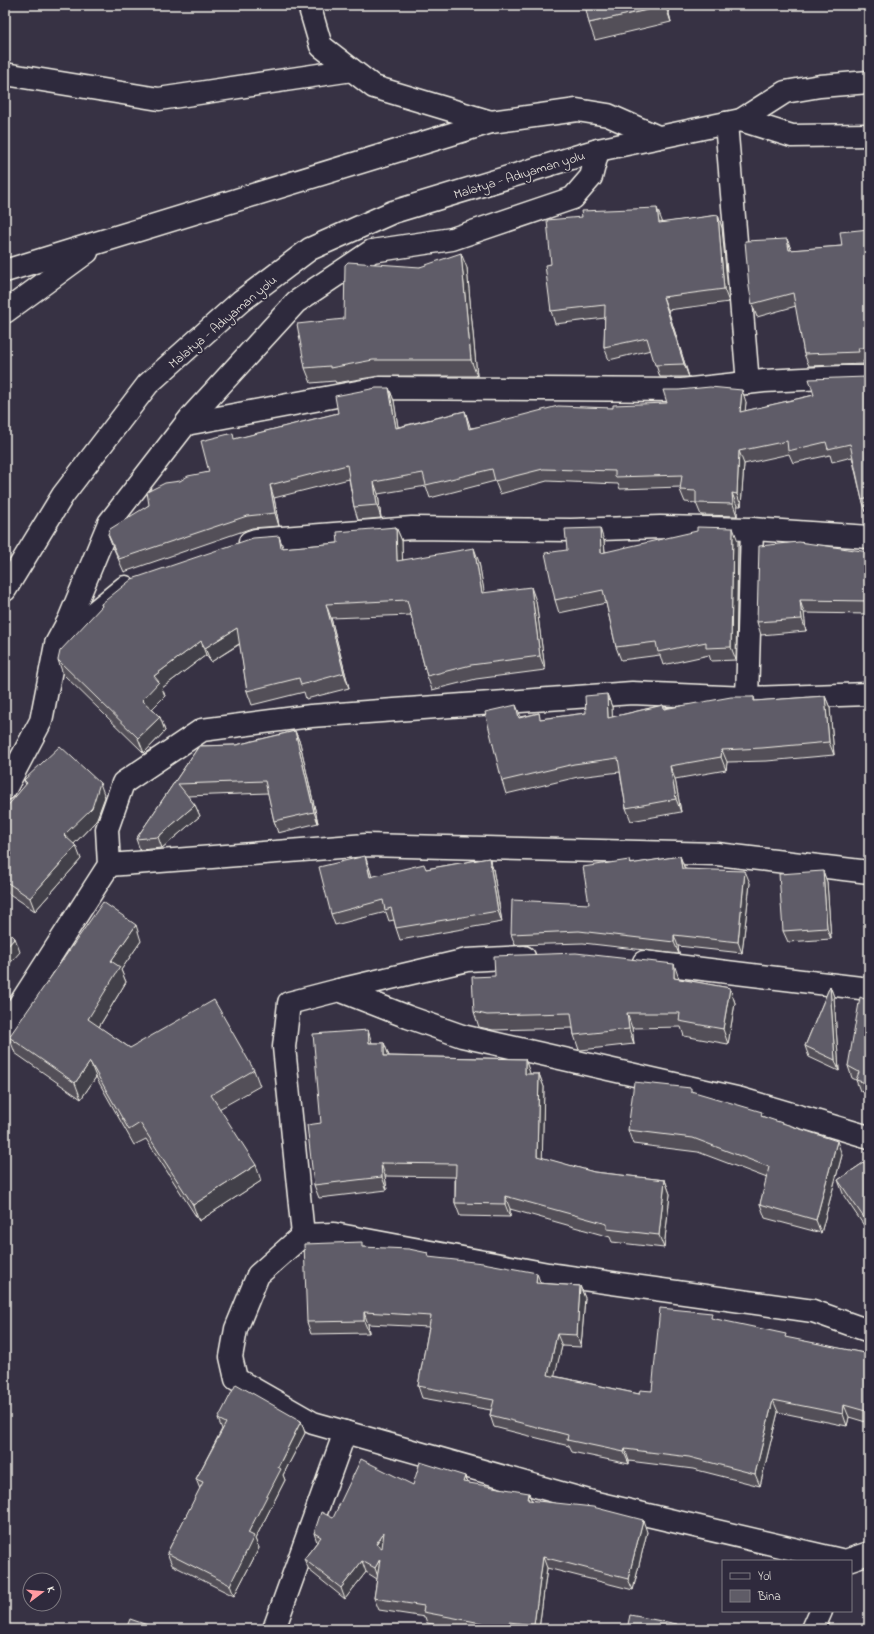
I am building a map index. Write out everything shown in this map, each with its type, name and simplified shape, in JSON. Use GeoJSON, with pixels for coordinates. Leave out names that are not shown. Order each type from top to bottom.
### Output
{"type":"FeatureCollection","features":[{"type":"Feature","properties":{"kind":"street"},"geometry":{"type":"LineString","coordinates":[[309,5],[321,46],[374,87],[491,122]]}},
{"type":"Feature","properties":{"kind":"street"},"geometry":{"type":"LineString","coordinates":[[5,74],[158,99],[352,70]]}},
{"type":"Feature","properties":{"kind":"street"},"geometry":{"type":"LineString","coordinates":[[734,122],[785,92],[820,86],[869,82]]}},
{"type":"Feature","properties":{"kind":"street"},"geometry":{"type":"LineString","coordinates":[[5,271],[491,122],[578,110],[608,115],[658,137]]}},
{"type":"Feature","properties":{"kind":"street"},"geometry":{"type":"LineString","coordinates":[[734,122],[792,136],[869,135]]}},
{"type":"Feature","properties":{"kind":"street"},"geometry":{"type":"LineString","coordinates":[[734,122],[748,383]]}},
{"type":"Feature","properties":{"kind":"street","name":"Malatya - Adıyaman yolu"},"geometry":{"type":"LineString","coordinates":[[5,590],[63,494],[148,384],[241,301],[310,249],[393,212],[598,150],[734,122]]}},
{"type":"Feature","properties":{"kind":"street"},"geometry":{"type":"LineString","coordinates":[[5,788],[41,721],[56,644],[69,620],[109,523],[191,417],[296,302],[372,251],[452,239],[573,198],[591,177],[598,150]]}},
{"type":"Feature","properties":{"kind":"street"},"geometry":{"type":"LineString","coordinates":[[5,312],[100,242]]}},
{"type":"Feature","properties":{"kind":"street"},"geometry":{"type":"LineString","coordinates":[[186,424],[379,388],[682,390],[748,383],[844,377],[869,377]]}},
{"type":"Feature","properties":{"kind":"street"},"geometry":{"type":"LineString","coordinates":[[234,548],[256,540],[412,528],[571,530],[660,526],[752,529],[869,537]]}},
{"type":"Feature","properties":{"kind":"street"},"geometry":{"type":"LineString","coordinates":[[747,698],[752,529]]}},
{"type":"Feature","properties":{"kind":"street"},"geometry":{"type":"LineString","coordinates":[[56,644],[130,582],[145,577]]}},
{"type":"Feature","properties":{"kind":"street"},"geometry":{"type":"LineString","coordinates":[[5,1027],[109,865],[107,829],[123,783],[202,730],[311,716],[632,693],[747,698],[869,694]]}},
{"type":"Feature","properties":{"kind":"street"},"geometry":{"type":"LineString","coordinates":[[109,865],[366,845],[717,854],[869,872]]}},
{"type":"Feature","properties":{"kind":"street"},"geometry":{"type":"LineString","coordinates":[[303,1235],[284,1047],[288,1003],[467,960],[544,956]]}},
{"type":"Feature","properties":{"kind":"street"},"geometry":{"type":"LineString","coordinates":[[621,960],[869,989]]}},
{"type":"Feature","properties":{"kind":"street"},"geometry":{"type":"LineString","coordinates":[[339,990],[408,1018],[462,1036],[741,1099],[869,1137]]}},
{"type":"Feature","properties":{"kind":"street"},"geometry":{"type":"LineString","coordinates":[[842,1560],[596,1503],[313,1423],[236,1379],[232,1357],[236,1329],[258,1275],[303,1235],[334,1234],[548,1274],[812,1311],[869,1331]]}},
{"type":"Feature","properties":{"kind":"street"},"geometry":{"type":"LineString","coordinates":[[277,1628],[345,1432]]}},
{"type":"Feature","properties":{"kind":"street"},"geometry":{"type":"LineString","coordinates":[[849,1560],[869,1552]]}},
{"type":"Feature","properties":{"kind":"street"},"geometry":{"type":"LineString","coordinates":[[813,1629],[821,1612]]}},
{"type":"Feature","properties":{"kind":"building"},"geometry":{"type":"Polygon","coordinates":[[[585,5],[665,5],[665,6],[589,23],[585,5]]]}},
{"type":"Feature","properties":{"kind":"building"},"geometry":{"type":"Polygon","coordinates":[[[657,208],[659,223],[718,215],[724,289],[663,297],[684,364],[655,365],[647,338],[604,347],[605,305],[551,311],[545,265],[551,264],[547,220],[582,217],[581,211],[657,208]]]}},
{"type":"Feature","properties":{"kind":"building"},"geometry":{"type":"Polygon","coordinates":[[[869,229],[869,348],[858,348],[859,352],[804,354],[793,293],[752,304],[745,241],[787,239],[789,250],[842,246],[840,232],[869,229]]]}},
{"type":"Feature","properties":{"kind":"building"},"geometry":{"type":"Polygon","coordinates":[[[461,253],[471,360],[373,360],[330,368],[330,366],[305,368],[297,324],[344,319],[345,265],[348,262],[420,267],[461,253]]]}},
{"type":"Feature","properties":{"kind":"building"},"geometry":{"type":"Polygon","coordinates":[[[866,377],[869,390],[866,391],[869,401],[869,498],[862,500],[850,444],[828,449],[826,442],[788,451],[787,441],[739,451],[737,494],[732,493],[733,504],[696,503],[696,491],[680,490],[682,475],[615,477],[615,471],[543,469],[495,481],[492,469],[426,485],[423,473],[374,482],[377,505],[354,507],[347,465],[270,485],[275,513],[247,516],[119,559],[108,534],[110,529],[149,505],[147,492],[165,483],[180,481],[188,476],[209,472],[201,441],[233,433],[234,439],[338,413],[335,396],[376,388],[389,388],[396,428],[465,411],[469,429],[558,406],[613,408],[613,405],[667,403],[663,390],[710,387],[742,390],[740,412],[814,395],[809,379],[866,377]]]}},
{"type":"Feature","properties":{"kind":"building"},"geometry":{"type":"Polygon","coordinates":[[[396,527],[397,561],[474,548],[482,593],[531,587],[540,656],[471,665],[427,676],[407,600],[326,604],[344,673],[301,685],[299,678],[247,691],[237,628],[205,648],[201,641],[154,676],[159,682],[142,700],[160,717],[138,738],[58,660],[60,651],[102,606],[101,604],[132,579],[253,538],[279,536],[281,548],[338,543],[337,532],[396,527]]]}},
{"type":"Feature","properties":{"kind":"building"},"geometry":{"type":"Polygon","coordinates":[[[697,527],[733,528],[731,647],[706,648],[706,642],[658,652],[656,642],[616,647],[603,590],[555,600],[545,553],[567,550],[565,529],[600,528],[601,553],[697,531],[697,527]]]}},
{"type":"Feature","properties":{"kind":"building"},"geometry":{"type":"Polygon","coordinates":[[[799,542],[869,552],[869,601],[800,600],[802,619],[757,622],[759,546],[799,542]]]}},
{"type":"Feature","properties":{"kind":"building"},"geometry":{"type":"Polygon","coordinates":[[[607,694],[608,718],[663,705],[664,709],[731,697],[754,697],[754,701],[825,696],[829,742],[722,750],[721,757],[670,766],[676,799],[626,808],[618,758],[574,764],[502,781],[485,712],[516,705],[519,718],[539,713],[540,719],[586,713],[585,696],[607,694]]]}},
{"type":"Feature","properties":{"kind":"building"},"geometry":{"type":"Polygon","coordinates":[[[295,731],[314,812],[274,821],[265,781],[178,784],[195,805],[158,837],[136,839],[199,746],[236,745],[295,731]]]}},
{"type":"Feature","properties":{"kind":"building"},"geometry":{"type":"Polygon","coordinates":[[[60,746],[100,783],[92,808],[64,835],[76,846],[30,898],[5,881],[5,861],[12,854],[5,848],[5,809],[27,783],[24,780],[60,746]]]}},
{"type":"Feature","properties":{"kind":"building"},"geometry":{"type":"Polygon","coordinates":[[[365,856],[370,877],[424,864],[426,869],[489,858],[498,911],[396,928],[391,908],[385,910],[383,900],[331,914],[319,867],[365,856]]]}},
{"type":"Feature","properties":{"kind":"building"},"geometry":{"type":"Polygon","coordinates":[[[680,856],[682,869],[745,871],[738,942],[674,935],[674,942],[579,931],[511,934],[512,900],[589,904],[583,867],[629,860],[630,864],[680,856]]]}},
{"type":"Feature","properties":{"kind":"building"},"geometry":{"type":"Polygon","coordinates":[[[823,871],[827,928],[783,931],[779,874],[823,871]]]}},
{"type":"Feature","properties":{"kind":"building"},"geometry":{"type":"Polygon","coordinates":[[[103,902],[136,925],[111,961],[120,967],[88,1019],[130,1048],[214,1000],[254,1070],[211,1095],[256,1165],[193,1205],[140,1123],[129,1130],[90,1062],[75,1083],[9,1037],[103,902]]]}},
{"type":"Feature","properties":{"kind":"building"},"geometry":{"type":"Polygon","coordinates":[[[5,928],[15,938],[5,949],[5,928]]]}},
{"type":"Feature","properties":{"kind":"building"},"geometry":{"type":"Polygon","coordinates":[[[576,953],[674,964],[674,978],[730,988],[723,1029],[679,1021],[680,1013],[627,1013],[629,1029],[574,1035],[571,1013],[487,1015],[474,1012],[472,977],[495,976],[494,956],[576,953]]]}},
{"type":"Feature","properties":{"kind":"building"},"geometry":{"type":"Polygon","coordinates":[[[830,986],[835,1060],[805,1046],[830,986]]]}},
{"type":"Feature","properties":{"kind":"building"},"geometry":{"type":"Polygon","coordinates":[[[860,997],[869,1001],[869,1084],[856,1080],[859,1072],[848,1066],[860,997]]]}},
{"type":"Feature","properties":{"kind":"building"},"geometry":{"type":"Polygon","coordinates":[[[368,1030],[369,1043],[384,1043],[384,1056],[525,1059],[525,1074],[539,1074],[537,1156],[594,1172],[665,1180],[659,1235],[607,1229],[607,1224],[505,1196],[505,1204],[455,1203],[456,1164],[381,1163],[382,1177],[314,1185],[307,1125],[321,1123],[313,1034],[368,1030]]]}},
{"type":"Feature","properties":{"kind":"building"},"geometry":{"type":"Polygon","coordinates":[[[634,1082],[691,1088],[691,1091],[762,1112],[761,1116],[837,1141],[816,1220],[760,1204],[769,1167],[693,1138],[628,1130],[634,1082]]]}},
{"type":"Feature","properties":{"kind":"building"},"geometry":{"type":"Polygon","coordinates":[[[869,1159],[869,1225],[838,1180],[869,1159]]]}},
{"type":"Feature","properties":{"kind":"building"},"geometry":{"type":"Polygon","coordinates":[[[362,1242],[362,1247],[409,1249],[428,1253],[428,1257],[483,1263],[537,1273],[536,1283],[580,1286],[577,1335],[557,1334],[548,1375],[639,1394],[640,1390],[652,1391],[660,1308],[712,1313],[711,1318],[786,1334],[785,1337],[869,1354],[869,1412],[844,1405],[843,1414],[773,1400],[755,1474],[689,1457],[625,1449],[624,1452],[567,1440],[568,1435],[490,1415],[494,1400],[418,1386],[431,1316],[364,1312],[364,1321],[307,1322],[304,1244],[362,1242]]]}},
{"type":"Feature","properties":{"kind":"building"},"geometry":{"type":"Polygon","coordinates":[[[236,1384],[301,1421],[278,1467],[281,1469],[248,1533],[254,1536],[230,1585],[167,1553],[203,1482],[196,1479],[226,1423],[218,1419],[236,1384]]]}},
{"type":"Feature","properties":{"kind":"building"},"geometry":{"type":"Polygon","coordinates":[[[361,1459],[413,1485],[420,1462],[465,1476],[463,1482],[529,1493],[528,1500],[593,1507],[643,1520],[628,1579],[543,1557],[534,1625],[509,1622],[508,1628],[423,1612],[424,1606],[374,1598],[380,1559],[375,1568],[362,1561],[341,1588],[304,1559],[321,1537],[314,1533],[321,1512],[333,1518],[361,1459]],[[384,1532],[376,1544],[382,1548],[384,1532]]]}},
{"type":"Feature","properties":{"kind":"building"},"geometry":{"type":"Polygon","coordinates":[[[630,1615],[677,1624],[676,1629],[627,1629],[630,1615]]]}},
{"type":"Feature","properties":{"kind":"building"},"geometry":{"type":"Polygon","coordinates":[[[130,1619],[159,1629],[126,1629],[130,1619]]]}}]}
